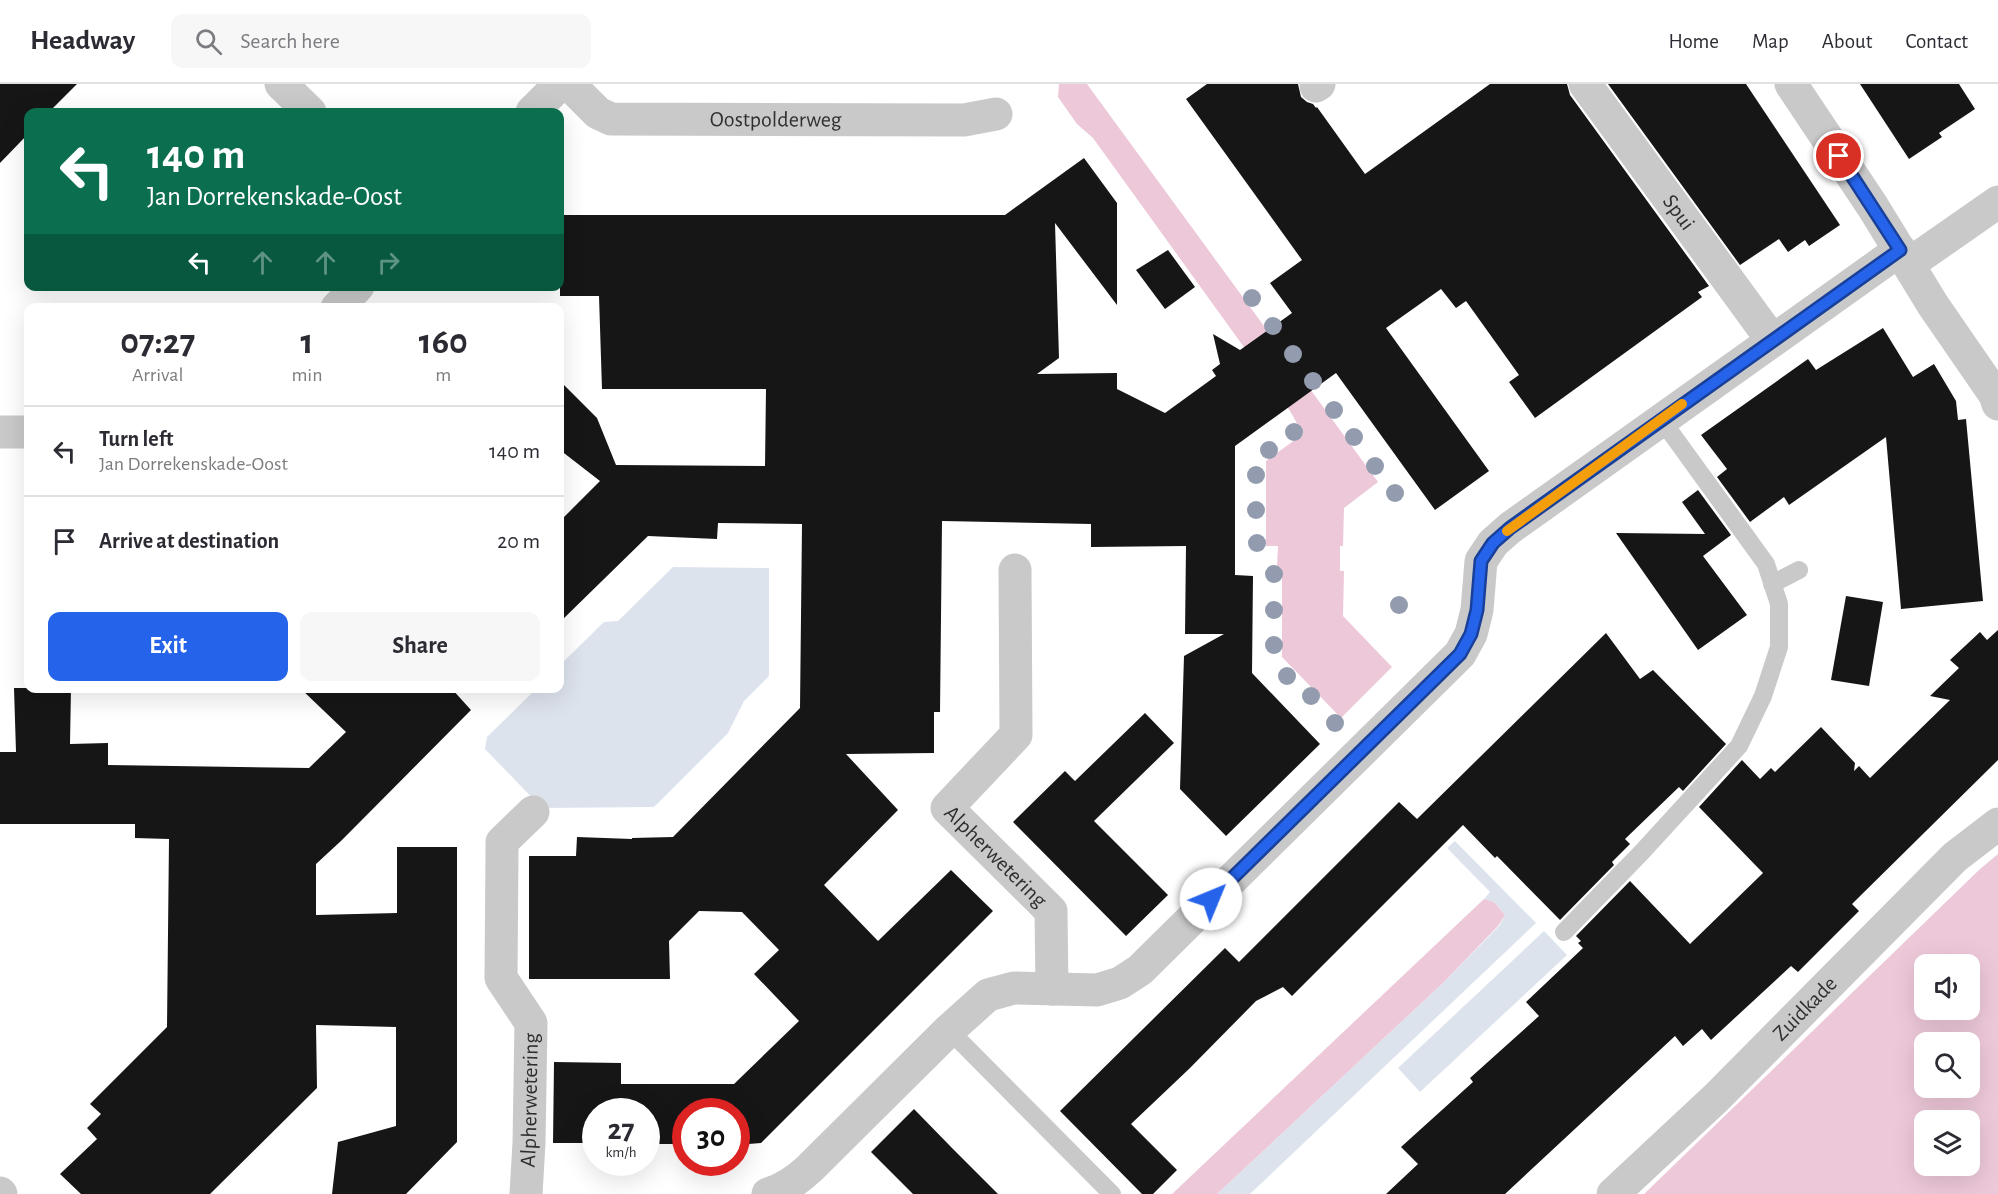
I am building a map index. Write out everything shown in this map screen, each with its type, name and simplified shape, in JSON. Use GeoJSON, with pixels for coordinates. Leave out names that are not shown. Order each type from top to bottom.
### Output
{"type":"FeatureCollection","features":[{"type":"Feature","properties":{"kind":"street"},"geometry":{"type":"LineString","coordinates":[[281,84],[306,108]]}},
{"type":"Feature","properties":{"kind":"street"},"geometry":{"type":"LineString","coordinates":[[536,108],[560,84]]}},
{"type":"Feature","properties":{"kind":"street","name":"Oostpolderweg"},"geometry":{"type":"LineString","coordinates":[[569,84],[598,113],[611,119],[964,120],[996,114]]}},
{"type":"Feature","properties":{"kind":"street","name":"Spui"},"geometry":{"type":"LineString","coordinates":[[1585,84],[1772,340]]}},
{"type":"Feature","properties":{"kind":"street"},"geometry":{"type":"LineString","coordinates":[[1791,84],[1905,257],[1933,305],[1995,394],[1998,404]]}},
{"type":"Feature","properties":{"kind":"street"},"geometry":{"type":"LineString","coordinates":[[768,1194],[796,1181],[949,1029],[988,995],[1014,988],[1097,990],[1120,983],[1140,970],[1460,654],[1471,634],[1477,610],[1481,561],[1493,543],[1510,528],[1772,340],[1998,202]]}},
{"type":"Feature","properties":{"kind":"street"},"geometry":{"type":"LineString","coordinates":[[0,432],[24,432]]}},
{"type":"Feature","properties":{"kind":"street","name":"Alpherwetering"},"geometry":{"type":"LineString","coordinates":[[1015,570],[1016,735],[947,808],[1051,911],[1052,989]]}},
{"type":"Feature","properties":{"kind":"street","name":"Alpherwetering"},"geometry":{"type":"LineString","coordinates":[[526,1194],[530,1143],[531,1023],[501,978],[502,842],[533,812]]}},
{"type":"Feature","properties":{"kind":"street","name":"Zuidkade"},"geometry":{"type":"LineString","coordinates":[[1612,1194],[1716,1098],[1955,857],[1998,824]]}},
{"type":"Feature","properties":{"kind":"lane"},"geometry":{"type":"LineString","coordinates":[[1564,932],[1641,853],[1739,746],[1763,696],[1779,648],[1779,604],[1766,564],[1661,419]]}},
{"type":"Feature","properties":{"kind":"lane"},"geometry":{"type":"LineString","coordinates":[[1772,584],[1798,570]]}},
{"type":"Feature","properties":{"kind":"lane"},"geometry":{"type":"LineString","coordinates":[[949,1029],[1112,1194]]}},
{"type":"Feature","properties":{"kind":"shaded area"},"geometry":{"type":"Polygon","coordinates":[[[1059,84],[1087,84],[1378,482],[1344,508],[1343,546],[1340,546],[1340,571],[1344,571],[1343,616],[1392,667],[1341,718],[1282,657],[1282,572],[1279,572],[1277,567],[1278,546],[1266,546],[1266,461],[1303,434],[1290,411],[1093,138],[1077,124],[1058,97],[1059,84]]]}},
{"type":"Feature","properties":{"kind":"shaded area"},"geometry":{"type":"Polygon","coordinates":[[[673,567],[769,568],[769,676],[744,701],[728,733],[654,807],[542,808],[485,749],[487,737],[532,693],[564,693],[564,661],[604,622],[618,621],[673,567]]]}},
{"type":"Feature","properties":{"kind":"shaded area"},"geometry":{"type":"Polygon","coordinates":[[[1455,841],[1536,923],[1250,1194],[1217,1194],[1444,982],[1499,926],[1505,915],[1494,902],[1484,899],[1490,892],[1447,848],[1455,841]]]}},
{"type":"Feature","properties":{"kind":"shaded area"},"geometry":{"type":"Polygon","coordinates":[[[1998,854],[1998,1194],[1644,1194],[1979,870],[1998,854]]]}},
{"type":"Feature","properties":{"kind":"shaded area"},"geometry":{"type":"Polygon","coordinates":[[[1484,899],[1494,902],[1505,915],[1498,926],[1444,982],[1217,1194],[1172,1194],[1484,899]]]}},
{"type":"Feature","properties":{"kind":"shaded area"},"geometry":{"type":"Polygon","coordinates":[[[1544,931],[1567,955],[1420,1092],[1398,1068],[1544,931]]]}},
{"type":"Feature","properties":{"kind":"building"},"geometry":{"type":"Polygon","coordinates":[[[0,84],[77,84],[53,108],[24,108],[24,138],[0,163],[0,84]]]}},
{"type":"Feature","properties":{"kind":"building"},"geometry":{"type":"Polygon","coordinates":[[[1207,84],[1298,84],[1301,97],[1317,107],[1365,174],[1490,84],[1567,84],[1570,95],[1709,286],[1698,292],[1702,297],[1535,418],[1509,382],[1519,375],[1466,301],[1456,308],[1441,289],[1386,328],[1489,471],[1435,510],[1336,373],[1235,446],[1235,575],[1253,576],[1252,673],[1320,744],[1226,836],[1180,789],[1184,656],[1224,634],[1185,634],[1186,546],[1091,547],[1091,524],[942,521],[940,712],[934,712],[934,753],[846,754],[898,810],[824,885],[878,941],[951,870],[993,911],[761,1143],[750,1144],[750,1098],[672,1098],[672,1144],[660,1144],[660,1098],[582,1098],[582,1143],[553,1143],[554,1062],[621,1063],[621,1084],[734,1084],[799,1021],[754,974],[779,950],[742,912],[699,911],[669,941],[670,979],[529,979],[529,856],[576,856],[577,837],[632,839],[673,837],[800,708],[802,524],[718,523],[717,539],[648,536],[564,618],[564,517],[600,481],[564,453],[564,385],[597,418],[616,465],[765,466],[766,389],[602,389],[599,296],[560,296],[560,291],[564,291],[564,215],[1005,215],[1084,158],[1117,203],[1117,305],[1055,223],[1059,358],[1037,374],[1117,373],[1117,389],[1165,413],[1216,376],[1212,370],[1220,364],[1213,334],[1240,350],[1292,313],[1270,283],[1302,260],[1186,99],[1207,84]]]}},
{"type":"Feature","properties":{"kind":"building"},"geometry":{"type":"Polygon","coordinates":[[[1608,84],[1746,84],[1840,225],[1809,246],[1805,240],[1788,252],[1779,239],[1740,265],[1608,84]]]}},
{"type":"Feature","properties":{"kind":"building"},"geometry":{"type":"Polygon","coordinates":[[[1860,84],[1959,84],[1975,109],[1939,133],[1942,137],[1909,159],[1860,84]]]}},
{"type":"Feature","properties":{"kind":"building"},"geometry":{"type":"Polygon","coordinates":[[[1168,250],[1195,287],[1165,309],[1136,270],[1168,250]]]}},
{"type":"Feature","properties":{"kind":"building"},"geometry":{"type":"Polygon","coordinates":[[[1883,328],[1913,377],[1934,364],[1956,401],[1958,420],[1966,419],[1983,601],[1901,609],[1886,437],[1789,505],[1784,497],[1750,522],[1717,477],[1727,469],[1701,435],[1808,359],[1816,370],[1883,328]]]}},
{"type":"Feature","properties":{"kind":"building"},"geometry":{"type":"Polygon","coordinates":[[[1698,490],[1731,535],[1703,556],[1747,615],[1698,650],[1616,533],[1705,534],[1682,502],[1698,490]]]}},
{"type":"Feature","properties":{"kind":"building"},"geometry":{"type":"Polygon","coordinates":[[[1846,596],[1883,602],[1869,686],[1831,680],[1846,596]]]}},
{"type":"Feature","properties":{"kind":"building"},"geometry":{"type":"Polygon","coordinates":[[[1998,630],[1998,760],[1852,904],[1859,911],[1798,972],[1791,966],[1711,1040],[1702,1029],[1683,1046],[1675,1036],[1505,1194],[1386,1194],[1418,1164],[1401,1147],[1473,1082],[1470,1078],[1539,1016],[1526,1002],[1583,948],[1576,936],[1630,881],[1690,944],[1763,873],[1699,807],[1742,760],[1760,779],[1771,768],[1775,772],[1821,727],[1855,763],[1854,771],[1859,766],[1870,778],[1950,700],[1930,696],[1959,668],[1950,660],[1980,632],[1987,640],[1998,630]]]}},
{"type":"Feature","properties":{"kind":"building"},"geometry":{"type":"Polygon","coordinates":[[[1606,633],[1640,679],[1653,670],[1726,744],[1683,791],[1679,787],[1625,839],[1630,844],[1612,862],[1614,865],[1560,920],[1463,825],[1292,996],[1283,987],[1256,1001],[1131,1124],[1177,1170],[1153,1194],[1142,1194],[1060,1111],[1225,948],[1239,962],[1399,802],[1417,819],[1606,633]]]}},
{"type":"Feature","properties":{"kind":"building"},"geometry":{"type":"Polygon","coordinates":[[[14,688],[24,688],[24,693],[71,693],[70,744],[108,743],[108,765],[309,768],[346,732],[305,693],[456,693],[471,710],[316,864],[316,915],[397,913],[397,847],[457,847],[457,1142],[406,1194],[332,1194],[338,1142],[396,1126],[396,1027],[316,1025],[317,1088],[210,1194],[81,1194],[60,1174],[97,1139],[87,1128],[101,1114],[90,1104],[167,1027],[169,839],[135,838],[135,824],[0,824],[0,752],[16,752],[14,688]]]}},
{"type":"Feature","properties":{"kind":"building"},"geometry":{"type":"Polygon","coordinates":[[[1145,713],[1174,743],[1094,821],[1168,895],[1126,936],[1013,822],[1065,771],[1075,781],[1145,713]]]}},
{"type":"Feature","properties":{"kind":"building"},"geometry":{"type":"Polygon","coordinates":[[[914,1109],[998,1194],[913,1194],[871,1152],[914,1109]]]}},
{"type":"Feature","properties":{"kind":"slow traffic"},"geometry":{"type":"LineString","coordinates":[[1507,531],[1682,404]]}},
{"type":"Feature","properties":{"kind":"route"},"geometry":{"type":"LineString","coordinates":[[1211,899],[1460,654],[1471,634],[1477,610],[1481,561],[1493,543],[1510,528],[1900,250],[1839,156]]}}]}
